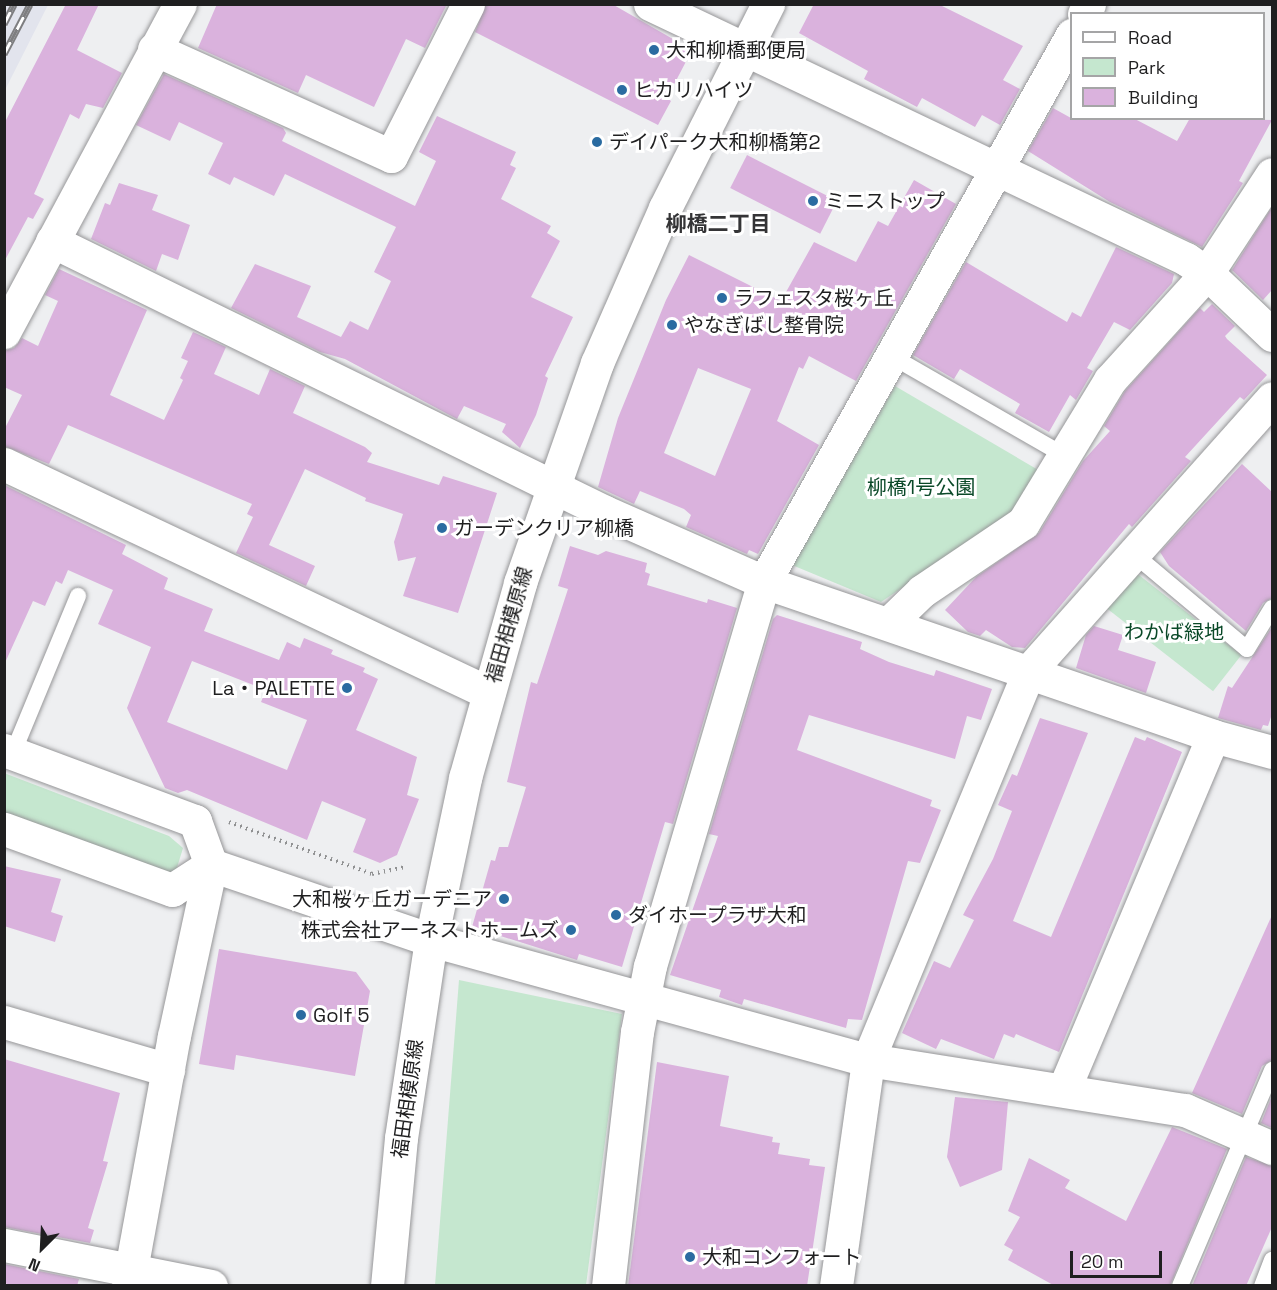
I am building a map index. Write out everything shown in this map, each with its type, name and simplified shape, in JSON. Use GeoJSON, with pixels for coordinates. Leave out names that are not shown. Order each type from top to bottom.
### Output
{"type":"FeatureCollection","features":[{"type":"Feature","properties":{"kind":"street"},"geometry":{"type":"LineString","coordinates":[[4,333],[180,4]]}},
{"type":"Feature","properties":{"kind":"street"},"geometry":{"type":"LineString","coordinates":[[154,49],[391,156],[468,4]]}},
{"type":"Feature","properties":{"kind":"street"},"geometry":{"type":"LineString","coordinates":[[650,4],[1186,259],[1207,273],[1272,335]]}},
{"type":"Feature","properties":{"kind":"street","name":"福田相模原線"},"geometry":{"type":"LineString","coordinates":[[387,1286],[401,1138],[431,940],[465,778],[489,693],[552,486],[597,363],[664,208],[768,4]]}},
{"type":"Feature","properties":{"kind":"street"},"geometry":{"type":"LineString","coordinates":[[608,1286],[643,999],[764,582],[893,357],[1070,37]]}},
{"type":"Feature","properties":{"kind":"street"},"geometry":{"type":"LineString","coordinates":[[889,623],[922,591],[1023,524],[1110,380],[1207,273],[1272,174]]}},
{"type":"Feature","properties":{"kind":"street"},"geometry":{"type":"LineString","coordinates":[[52,241],[552,486],[764,582],[1213,736],[1272,752]]}},
{"type":"Feature","properties":{"kind":"street"},"geometry":{"type":"LineString","coordinates":[[836,1286],[868,1060],[1029,671],[1135,555],[1272,398]]}},
{"type":"Feature","properties":{"kind":"street"},"geometry":{"type":"LineString","coordinates":[[4,464],[489,693]]}},
{"type":"Feature","properties":{"kind":"street"},"geometry":{"type":"LineString","coordinates":[[1064,1089],[1213,736]]}},
{"type":"Feature","properties":{"kind":"street"},"geometry":{"type":"LineString","coordinates":[[9,752],[195,821],[211,865],[168,1070],[129,1277]]}},
{"type":"Feature","properties":{"kind":"street"},"geometry":{"type":"LineString","coordinates":[[4,829],[172,890],[211,865]]}},
{"type":"Feature","properties":{"kind":"street"},"geometry":{"type":"LineString","coordinates":[[211,865],[431,940],[868,1060],[1064,1089],[1185,1110],[1258,1142]]}},
{"type":"Feature","properties":{"kind":"street"},"geometry":{"type":"LineString","coordinates":[[4,1022],[168,1070]]}},
{"type":"Feature","properties":{"kind":"street"},"geometry":{"type":"LineString","coordinates":[[4,1245],[129,1277],[211,1286]]}},
{"type":"Feature","properties":{"kind":"lane"},"geometry":{"type":"LineString","coordinates":[[893,357],[1065,456]]}},
{"type":"Feature","properties":{"kind":"lane"},"geometry":{"type":"LineString","coordinates":[[1135,555],[1247,650],[1272,608]]}},
{"type":"Feature","properties":{"kind":"lane"},"geometry":{"type":"LineString","coordinates":[[9,752],[78,596]]}},
{"type":"Feature","properties":{"kind":"lane"},"geometry":{"type":"LineString","coordinates":[[1180,1286],[1258,1142],[1272,1070]]}},
{"type":"Feature","properties":{"kind":"lane"},"geometry":{"type":"LineString","coordinates":[[1262,1286],[1272,1260]]}},
{"type":"Feature","properties":{"kind":"path"},"geometry":{"type":"LineString","coordinates":[[195,821],[224,820],[372,874],[405,867]]}},
{"type":"Feature","properties":{"kind":"shaded area"},"geometry":{"type":"Polygon","coordinates":[[[4,5],[48,5],[5,90],[4,5]]]}},
{"type":"Feature","properties":{"kind":"green space","name":"柳橋1号公園"},"geometry":{"type":"Polygon","coordinates":[[[895,386],[1040,471],[1011,515],[881,602],[792,565],[895,386]]]}},
{"type":"Feature","properties":{"kind":"green space","name":"わかば緑地"},"geometry":{"type":"Polygon","coordinates":[[[1135,572],[1241,655],[1213,691],[1107,608],[1135,572]]]}},
{"type":"Feature","properties":{"kind":"green space"},"geometry":{"type":"Polygon","coordinates":[[[4,773],[169,836],[183,848],[176,871],[158,875],[5,817],[4,773]]]}},
{"type":"Feature","properties":{"kind":"green space"},"geometry":{"type":"Polygon","coordinates":[[[459,980],[622,1014],[586,1285],[435,1285],[459,980]]]}},
{"type":"Feature","properties":{"kind":"building"},"geometry":{"type":"Polygon","coordinates":[[[66,4],[99,4],[77,50],[122,73],[103,108],[86,104],[79,119],[70,114],[34,194],[44,199],[33,219],[28,217],[4,262],[4,124],[66,4]]]}},
{"type":"Feature","properties":{"kind":"building"},"geometry":{"type":"Polygon","coordinates":[[[217,4],[447,4],[425,48],[406,39],[374,107],[306,75],[298,93],[198,48],[217,4]]]}},
{"type":"Feature","properties":{"kind":"building"},"geometry":{"type":"Polygon","coordinates":[[[486,4],[612,4],[692,50],[667,98],[671,101],[658,125],[475,32],[486,4]]]}},
{"type":"Feature","properties":{"kind":"building"},"geometry":{"type":"Polygon","coordinates":[[[814,4],[938,4],[1023,46],[1003,80],[1020,89],[1000,125],[982,115],[975,127],[922,98],[917,107],[864,79],[868,71],[799,33],[814,4]]]}},
{"type":"Feature","properties":{"kind":"building"},"geometry":{"type":"Polygon","coordinates":[[[164,74],[283,128],[286,133],[282,141],[415,206],[436,161],[419,152],[437,116],[516,152],[510,165],[516,168],[501,199],[551,226],[547,233],[560,241],[531,297],[573,317],[545,376],[548,378],[536,415],[520,448],[502,432],[506,424],[464,406],[457,419],[345,359],[320,352],[231,308],[255,264],[311,286],[297,317],[341,337],[350,321],[368,330],[391,281],[374,272],[396,227],[285,174],[274,196],[234,177],[230,185],[208,174],[223,143],[179,122],[170,141],[136,125],[164,74]]]}},
{"type":"Feature","properties":{"kind":"building"},"geometry":{"type":"Polygon","coordinates":[[[1053,108],[1070,117],[1070,120],[1137,120],[1177,141],[1189,120],[1272,120],[1239,181],[1243,183],[1202,247],[1110,202],[1028,151],[1053,108]]]}},
{"type":"Feature","properties":{"kind":"building"},"geometry":{"type":"Polygon","coordinates":[[[747,155],[837,201],[820,234],[730,188],[747,155]]]}},
{"type":"Feature","properties":{"kind":"building"},"geometry":{"type":"Polygon","coordinates":[[[914,180],[956,204],[856,381],[809,356],[803,369],[799,367],[777,421],[819,445],[758,554],[749,550],[747,554],[686,527],[691,515],[684,509],[640,491],[634,504],[598,487],[618,418],[666,300],[689,255],[781,301],[814,242],[856,262],[878,221],[888,226],[914,180]],[[698,368],[664,453],[715,476],[751,389],[698,368]]]}},
{"type":"Feature","properties":{"kind":"building"},"geometry":{"type":"Polygon","coordinates":[[[119,183],[158,195],[152,210],[190,225],[178,260],[162,254],[156,271],[91,239],[105,203],[110,205],[119,183]]]}},
{"type":"Feature","properties":{"kind":"building"},"geometry":{"type":"Polygon","coordinates":[[[1272,207],[1272,290],[1263,300],[1232,270],[1272,207]]]}},
{"type":"Feature","properties":{"kind":"building"},"geometry":{"type":"Polygon","coordinates":[[[1116,247],[1174,274],[1172,283],[1130,330],[1114,322],[1087,368],[1093,371],[1076,400],[1070,395],[1049,432],[1015,413],[1020,404],[960,369],[954,379],[913,355],[966,262],[1067,322],[1072,312],[1081,317],[1116,247]]]}},
{"type":"Feature","properties":{"kind":"building"},"geometry":{"type":"Polygon","coordinates":[[[59,269],[147,310],[110,395],[164,420],[183,380],[180,378],[188,361],[181,358],[193,332],[226,347],[214,374],[259,395],[270,369],[305,386],[293,413],[365,447],[372,453],[367,462],[439,485],[443,476],[497,493],[458,613],[403,596],[416,557],[398,561],[394,542],[403,514],[365,501],[366,498],[305,469],[269,545],[315,566],[306,586],[236,553],[253,517],[247,514],[252,504],[68,425],[49,464],[4,446],[4,430],[22,395],[4,387],[4,351],[14,348],[22,338],[38,346],[58,301],[45,295],[59,269]]]}},
{"type":"Feature","properties":{"kind":"building"},"geometry":{"type":"Polygon","coordinates":[[[1212,304],[1235,326],[1225,336],[1227,339],[1267,375],[1244,400],[1240,397],[1185,457],[1191,461],[1132,527],[1129,524],[1025,648],[1012,647],[986,630],[980,636],[968,632],[945,610],[976,577],[1039,533],[1083,461],[1110,431],[1104,426],[1125,391],[1200,308],[1204,312],[1212,304]]]}},
{"type":"Feature","properties":{"kind":"building"},"geometry":{"type":"Polygon","coordinates":[[[1242,464],[1272,492],[1272,598],[1263,603],[1246,631],[1169,566],[1160,552],[1242,464]]]}},
{"type":"Feature","properties":{"kind":"building"},"geometry":{"type":"Polygon","coordinates":[[[4,485],[126,545],[122,554],[168,578],[164,589],[213,609],[204,631],[279,660],[287,642],[300,648],[304,638],[333,650],[331,654],[365,668],[363,672],[378,679],[356,730],[417,757],[407,795],[419,799],[397,855],[380,863],[353,852],[366,819],[322,801],[307,840],[187,790],[178,793],[165,788],[127,708],[151,647],[98,624],[113,590],[68,570],[62,584],[56,581],[45,606],[33,601],[4,665],[4,485]],[[192,661],[167,722],[287,770],[307,720],[261,702],[266,690],[192,661]]]}},
{"type":"Feature","properties":{"kind":"building"},"geometry":{"type":"Polygon","coordinates":[[[570,546],[598,555],[606,551],[647,563],[645,572],[650,574],[647,585],[707,603],[708,599],[737,608],[673,824],[665,822],[622,967],[579,954],[577,960],[472,927],[491,860],[495,861],[499,847],[508,847],[526,787],[507,782],[531,682],[537,684],[568,589],[558,586],[570,546]]]}},
{"type":"Feature","properties":{"kind":"building"},"geometry":{"type":"Polygon","coordinates":[[[777,615],[862,642],[860,649],[889,662],[934,676],[936,670],[992,689],[981,720],[967,716],[955,759],[809,715],[797,750],[932,800],[930,806],[941,810],[920,863],[908,861],[862,1020],[848,1019],[846,1028],[744,999],[742,1005],[719,997],[721,990],[670,975],[718,836],[709,834],[773,619],[777,615]]]}},
{"type":"Feature","properties":{"kind":"building"},"geometry":{"type":"Polygon","coordinates":[[[1094,626],[1123,635],[1118,650],[1156,662],[1146,693],[1076,668],[1086,635],[1094,626]]]}},
{"type":"Feature","properties":{"kind":"building"},"geometry":{"type":"Polygon","coordinates":[[[1272,627],[1272,714],[1268,726],[1263,725],[1261,730],[1218,718],[1228,686],[1232,688],[1272,627]]]}},
{"type":"Feature","properties":{"kind":"building"},"geometry":{"type":"Polygon","coordinates":[[[1040,718],[1088,733],[1013,921],[1051,937],[1135,737],[1145,741],[1147,737],[1182,752],[1059,1052],[1016,1034],[1014,1038],[1004,1034],[994,1059],[941,1039],[936,1049],[902,1033],[934,961],[950,968],[974,920],[963,915],[993,859],[1012,811],[998,805],[1012,774],[1017,776],[1040,718]]]}},
{"type":"Feature","properties":{"kind":"building"},"geometry":{"type":"Polygon","coordinates":[[[4,866],[61,879],[51,912],[63,916],[55,942],[4,926],[4,866]]]}},
{"type":"Feature","properties":{"kind":"building"},"geometry":{"type":"Polygon","coordinates":[[[1272,915],[1272,1060],[1262,1066],[1242,1114],[1192,1093],[1272,915]]]}},
{"type":"Feature","properties":{"kind":"building"},"geometry":{"type":"Polygon","coordinates":[[[219,949],[356,972],[370,991],[355,1076],[236,1055],[234,1070],[199,1064],[219,949]]]}},
{"type":"Feature","properties":{"kind":"building"},"geometry":{"type":"Polygon","coordinates":[[[4,1059],[120,1093],[103,1161],[108,1162],[88,1228],[94,1230],[90,1243],[4,1227],[4,1059]]]}},
{"type":"Feature","properties":{"kind":"building"},"geometry":{"type":"Polygon","coordinates":[[[657,1062],[729,1076],[720,1126],[773,1137],[772,1142],[780,1143],[778,1154],[810,1159],[809,1165],[825,1167],[807,1286],[628,1286],[657,1062]]]}},
{"type":"Feature","properties":{"kind":"building"},"geometry":{"type":"Polygon","coordinates":[[[1272,1096],[1272,1128],[1261,1123],[1272,1096]]]}},
{"type":"Feature","properties":{"kind":"building"},"geometry":{"type":"Polygon","coordinates":[[[955,1097],[1008,1102],[1002,1170],[960,1187],[947,1157],[955,1097]]]}},
{"type":"Feature","properties":{"kind":"building"},"geometry":{"type":"Polygon","coordinates":[[[1172,1127],[1227,1149],[1170,1286],[1055,1286],[1008,1260],[1013,1250],[1004,1245],[1020,1217],[1008,1211],[1029,1158],[1070,1180],[1065,1188],[1126,1221],[1172,1127]]]}},
{"type":"Feature","properties":{"kind":"building"},"geometry":{"type":"Polygon","coordinates":[[[1246,1157],[1272,1166],[1272,1227],[1246,1286],[1192,1286],[1246,1157]]]}},
{"type":"Feature","properties":{"kind":"building"},"geometry":{"type":"Polygon","coordinates":[[[4,1264],[79,1279],[77,1286],[15,1286],[4,1283],[4,1264]]]}},
{"type":"Feature","properties":{"kind":"railway"},"geometry":{"type":"LineString","coordinates":[[4,24],[14,4]]}},
{"type":"Feature","properties":{"kind":"railway"},"geometry":{"type":"LineString","coordinates":[[4,54],[30,4]]}},
{"type":"Feature","properties":{"kind":"place","name":"大和柳橋郵便局"},"geometry":{"type":"Point","coordinates":[654,50]}},
{"type":"Feature","properties":{"kind":"place","name":"ヒカリハイツ"},"geometry":{"type":"Point","coordinates":[622,90]}},
{"type":"Feature","properties":{"kind":"place","name":"デイパーク大和柳橋第2"},"geometry":{"type":"Point","coordinates":[597,142]}},
{"type":"Feature","properties":{"kind":"place","name":"ミニストップ"},"geometry":{"type":"Point","coordinates":[813,201]}},
{"type":"Feature","properties":{"kind":"place","name":"ラフェスタ桜ヶ丘"},"geometry":{"type":"Point","coordinates":[722,298]}},
{"type":"Feature","properties":{"kind":"place","name":"やなぎばし整骨院"},"geometry":{"type":"Point","coordinates":[672,325]}},
{"type":"Feature","properties":{"kind":"place","name":"ガーデンクリア柳橋"},"geometry":{"type":"Point","coordinates":[442,528]}},
{"type":"Feature","properties":{"kind":"place","name":"La・PALETTE"},"geometry":{"type":"Point","coordinates":[347,688]}},
{"type":"Feature","properties":{"kind":"place","name":"大和桜ヶ丘ガーデニア"},"geometry":{"type":"Point","coordinates":[504,899]}},
{"type":"Feature","properties":{"kind":"place","name":"ダイホープラザ大和"},"geometry":{"type":"Point","coordinates":[616,915]}},
{"type":"Feature","properties":{"kind":"place","name":"株式会社アーネストホームズ"},"geometry":{"type":"Point","coordinates":[571,930]}},
{"type":"Feature","properties":{"kind":"place","name":"Golf 5"},"geometry":{"type":"Point","coordinates":[301,1015]}},
{"type":"Feature","properties":{"kind":"place","name":"大和コンフォート"},"geometry":{"type":"Point","coordinates":[690,1257]}},
{"type":"Feature","properties":{"kind":"district","name":"柳橋二丁目"},"geometry":{"type":"Point","coordinates":[718,224]}}]}
